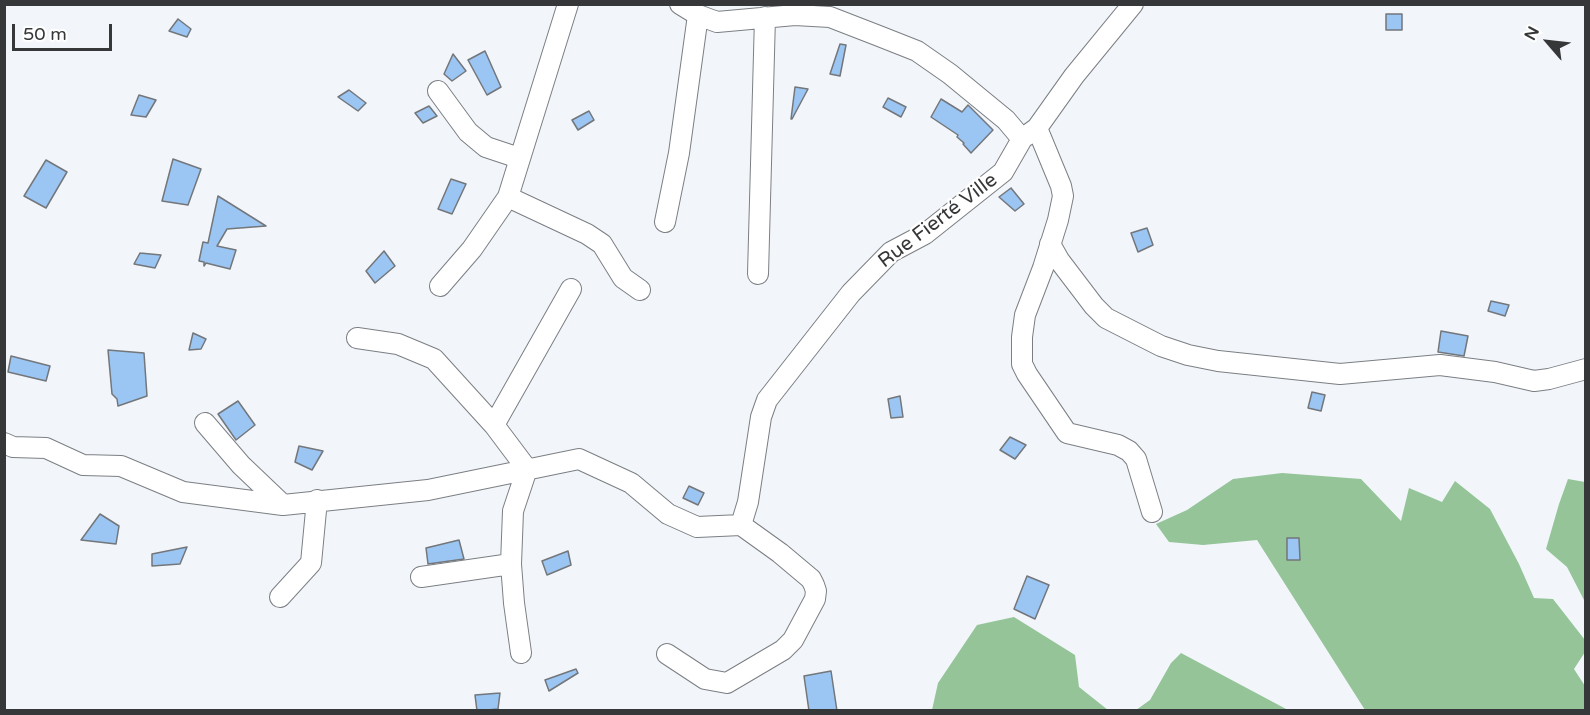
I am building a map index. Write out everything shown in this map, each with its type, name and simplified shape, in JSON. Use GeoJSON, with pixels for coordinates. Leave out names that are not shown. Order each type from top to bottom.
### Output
{"type":"FeatureCollection","features":[{"type":"Feature","properties":{"kind":"street"},"geometry":{"type":"LineString","coordinates":[[440,286],[472,249],[508,197],[568,4]]}},
{"type":"Feature","properties":{"kind":"street"},"geometry":{"type":"LineString","coordinates":[[680,4],[698,15],[717,22],[831,11],[917,51],[950,74],[1006,120],[1030,134],[1061,186],[1063,196],[1050,244],[1025,315],[1022,364],[1067,433],[1118,445],[1129,451],[1136,459],[1152,512]]}},
{"type":"Feature","properties":{"kind":"street","name":"Rue Fierté Ville"},"geometry":{"type":"LineString","coordinates":[[741,525],[748,502],[762,417],[767,400],[851,293],[891,252],[925,234],[1003,172],[1074,76],[1133,4]]}},
{"type":"Feature","properties":{"kind":"street"},"geometry":{"type":"LineString","coordinates":[[665,222],[679,153],[698,15]]}},
{"type":"Feature","properties":{"kind":"street"},"geometry":{"type":"LineString","coordinates":[[758,274],[765,17]]}},
{"type":"Feature","properties":{"kind":"street"},"geometry":{"type":"LineString","coordinates":[[438,91],[468,132],[486,147],[519,158]]}},
{"type":"Feature","properties":{"kind":"street"},"geometry":{"type":"LineString","coordinates":[[508,197],[587,234],[602,244],[623,278],[640,290]]}},
{"type":"Feature","properties":{"kind":"street"},"geometry":{"type":"LineString","coordinates":[[1050,244],[1059,260],[1106,318],[1161,346],[1188,355],[1218,361],[1340,374],[1440,365],[1495,372],[1534,381],[1586,369]]}},
{"type":"Feature","properties":{"kind":"street"},"geometry":{"type":"LineString","coordinates":[[494,425],[571,289]]}},
{"type":"Feature","properties":{"kind":"street"},"geometry":{"type":"LineString","coordinates":[[357,338],[398,344],[434,359],[494,425],[527,469]]}},
{"type":"Feature","properties":{"kind":"street"},"geometry":{"type":"LineString","coordinates":[[206,423],[241,465],[283,505]]}},
{"type":"Feature","properties":{"kind":"street"},"geometry":{"type":"LineString","coordinates":[[4,443],[13,447],[46,447],[83,465],[121,466],[183,492],[283,505],[428,490],[579,459],[631,483],[668,513],[698,527],[741,525],[780,553],[811,579],[814,585],[815,600],[793,640],[783,650],[727,683],[705,679],[667,654]]}},
{"type":"Feature","properties":{"kind":"street"},"geometry":{"type":"LineString","coordinates":[[521,653],[511,564],[513,511],[527,469]]}},
{"type":"Feature","properties":{"kind":"street"},"geometry":{"type":"LineString","coordinates":[[280,597],[311,563],[317,500]]}},
{"type":"Feature","properties":{"kind":"street"},"geometry":{"type":"LineString","coordinates":[[422,577],[511,564]]}},
{"type":"Feature","properties":{"kind":"green space"},"geometry":{"type":"Polygon","coordinates":[[[1282,473],[1361,479],[1401,521],[1409,488],[1442,502],[1455,481],[1490,509],[1534,598],[1553,599],[1585,640],[1585,652],[1574,669],[1585,686],[1585,710],[1365,710],[1257,540],[1203,545],[1169,542],[1156,524],[1187,510],[1233,479],[1282,473]]]}},
{"type":"Feature","properties":{"kind":"green space"},"geometry":{"type":"Polygon","coordinates":[[[1568,479],[1585,482],[1585,602],[1567,567],[1546,549],[1568,479]]]}},
{"type":"Feature","properties":{"kind":"green space"},"geometry":{"type":"Polygon","coordinates":[[[1014,617],[1075,655],[1079,687],[1108,710],[932,710],[938,683],[977,625],[1014,617]]]}},
{"type":"Feature","properties":{"kind":"green space"},"geometry":{"type":"Polygon","coordinates":[[[1181,653],[1288,710],[1136,710],[1150,700],[1171,663],[1181,653]]]}},
{"type":"Feature","properties":{"kind":"building"},"geometry":{"type":"Polygon","coordinates":[[[1386,14],[1402,14],[1402,30],[1386,30],[1386,14]]]}},
{"type":"Feature","properties":{"kind":"building"},"geometry":{"type":"Polygon","coordinates":[[[178,19],[191,29],[187,37],[169,31],[178,19]]]}},
{"type":"Feature","properties":{"kind":"building"},"geometry":{"type":"Polygon","coordinates":[[[840,44],[846,45],[840,76],[830,74],[840,44]]]}},
{"type":"Feature","properties":{"kind":"building"},"geometry":{"type":"Polygon","coordinates":[[[485,51],[501,87],[487,95],[468,60],[485,51]]]}},
{"type":"Feature","properties":{"kind":"building"},"geometry":{"type":"Polygon","coordinates":[[[453,54],[466,71],[452,81],[444,74],[453,54]]]}},
{"type":"Feature","properties":{"kind":"building"},"geometry":{"type":"Polygon","coordinates":[[[795,87],[808,89],[791,119],[795,87]]]}},
{"type":"Feature","properties":{"kind":"building"},"geometry":{"type":"Polygon","coordinates":[[[349,90],[366,103],[358,111],[338,97],[349,90]]]}},
{"type":"Feature","properties":{"kind":"building"},"geometry":{"type":"Polygon","coordinates":[[[139,95],[156,100],[146,117],[131,115],[139,95]]]}},
{"type":"Feature","properties":{"kind":"building"},"geometry":{"type":"Polygon","coordinates":[[[888,98],[906,107],[901,117],[883,107],[888,98]]]}},
{"type":"Feature","properties":{"kind":"building"},"geometry":{"type":"Polygon","coordinates":[[[941,99],[962,112],[968,105],[993,130],[971,153],[957,137],[958,135],[931,117],[941,99]]]}},
{"type":"Feature","properties":{"kind":"building"},"geometry":{"type":"Polygon","coordinates":[[[429,106],[437,116],[423,123],[415,113],[429,106]]]}},
{"type":"Feature","properties":{"kind":"building"},"geometry":{"type":"Polygon","coordinates":[[[589,111],[594,120],[578,130],[572,120],[589,111]]]}},
{"type":"Feature","properties":{"kind":"building"},"geometry":{"type":"Polygon","coordinates":[[[173,159],[201,169],[188,205],[162,201],[173,159]]]}},
{"type":"Feature","properties":{"kind":"building"},"geometry":{"type":"Polygon","coordinates":[[[46,160],[67,172],[46,208],[24,196],[46,160]]]}},
{"type":"Feature","properties":{"kind":"building"},"geometry":{"type":"Polygon","coordinates":[[[451,179],[466,184],[452,214],[438,209],[451,179]]]}},
{"type":"Feature","properties":{"kind":"building"},"geometry":{"type":"Polygon","coordinates":[[[1011,188],[1024,204],[1015,211],[999,197],[1011,188]]]}},
{"type":"Feature","properties":{"kind":"building"},"geometry":{"type":"Polygon","coordinates":[[[218,196],[266,226],[227,229],[217,246],[236,250],[230,269],[206,263],[204,266],[204,262],[199,261],[203,242],[208,243],[218,196]]]}},
{"type":"Feature","properties":{"kind":"building"},"geometry":{"type":"Polygon","coordinates":[[[1147,228],[1153,245],[1138,252],[1131,233],[1147,228]]]}},
{"type":"Feature","properties":{"kind":"building"},"geometry":{"type":"Polygon","coordinates":[[[384,251],[395,266],[375,283],[366,271],[384,251]]]}},
{"type":"Feature","properties":{"kind":"building"},"geometry":{"type":"Polygon","coordinates":[[[140,253],[161,255],[155,268],[134,264],[140,253]]]}},
{"type":"Feature","properties":{"kind":"building"},"geometry":{"type":"Polygon","coordinates":[[[1491,301],[1509,305],[1505,316],[1488,311],[1491,301]]]}},
{"type":"Feature","properties":{"kind":"building"},"geometry":{"type":"Polygon","coordinates":[[[1441,331],[1468,336],[1464,356],[1438,352],[1441,331]]]}},
{"type":"Feature","properties":{"kind":"building"},"geometry":{"type":"Polygon","coordinates":[[[193,333],[206,339],[201,349],[189,350],[193,333]]]}},
{"type":"Feature","properties":{"kind":"building"},"geometry":{"type":"Polygon","coordinates":[[[108,350],[144,353],[147,396],[118,406],[117,399],[112,394],[108,350]]]}},
{"type":"Feature","properties":{"kind":"building"},"geometry":{"type":"Polygon","coordinates":[[[11,356],[50,366],[46,381],[8,372],[11,356]]]}},
{"type":"Feature","properties":{"kind":"building"},"geometry":{"type":"Polygon","coordinates":[[[1312,392],[1325,395],[1321,411],[1308,408],[1312,392]]]}},
{"type":"Feature","properties":{"kind":"building"},"geometry":{"type":"Polygon","coordinates":[[[900,396],[903,417],[891,418],[888,399],[900,396]]]}},
{"type":"Feature","properties":{"kind":"building"},"geometry":{"type":"Polygon","coordinates":[[[238,401],[255,425],[236,440],[218,414],[238,401]]]}},
{"type":"Feature","properties":{"kind":"building"},"geometry":{"type":"Polygon","coordinates":[[[1010,437],[1026,445],[1015,459],[1000,450],[1010,437]]]}},
{"type":"Feature","properties":{"kind":"building"},"geometry":{"type":"Polygon","coordinates":[[[299,446],[323,451],[312,470],[295,462],[299,446]]]}},
{"type":"Feature","properties":{"kind":"building"},"geometry":{"type":"Polygon","coordinates":[[[689,486],[704,493],[698,505],[683,498],[689,486]]]}},
{"type":"Feature","properties":{"kind":"building"},"geometry":{"type":"Polygon","coordinates":[[[100,514],[119,526],[116,544],[81,540],[100,514]]]}},
{"type":"Feature","properties":{"kind":"building"},"geometry":{"type":"Polygon","coordinates":[[[1287,538],[1299,538],[1300,560],[1287,560],[1287,538]]]}},
{"type":"Feature","properties":{"kind":"building"},"geometry":{"type":"Polygon","coordinates":[[[459,540],[464,559],[428,564],[426,548],[459,540]]]}},
{"type":"Feature","properties":{"kind":"building"},"geometry":{"type":"Polygon","coordinates":[[[187,547],[180,564],[152,566],[152,554],[187,547]]]}},
{"type":"Feature","properties":{"kind":"building"},"geometry":{"type":"Polygon","coordinates":[[[568,551],[571,565],[547,575],[542,561],[568,551]]]}},
{"type":"Feature","properties":{"kind":"building"},"geometry":{"type":"Polygon","coordinates":[[[1027,576],[1049,585],[1035,619],[1014,609],[1027,576]]]}},
{"type":"Feature","properties":{"kind":"building"},"geometry":{"type":"Polygon","coordinates":[[[576,669],[578,673],[549,691],[545,680],[576,669]]]}},
{"type":"Feature","properties":{"kind":"building"},"geometry":{"type":"Polygon","coordinates":[[[831,671],[837,711],[809,711],[804,676],[831,671]]]}},
{"type":"Feature","properties":{"kind":"building"},"geometry":{"type":"Polygon","coordinates":[[[500,693],[498,709],[477,711],[475,695],[500,693]]]}}]}
